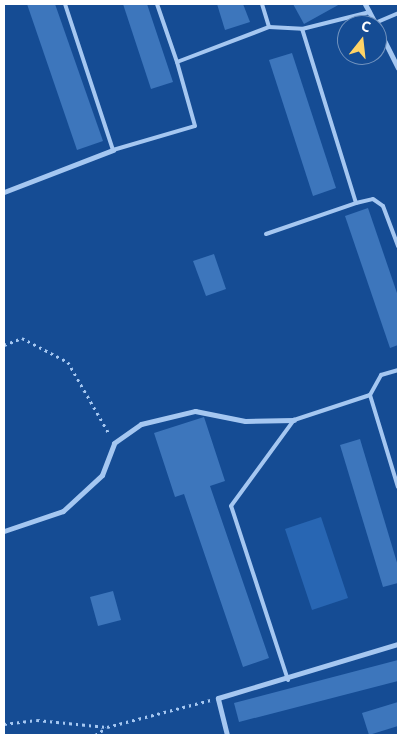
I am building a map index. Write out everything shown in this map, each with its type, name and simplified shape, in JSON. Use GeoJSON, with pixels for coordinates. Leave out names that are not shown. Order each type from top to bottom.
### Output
{"type":"FeatureCollection","features":[{"type":"Feature","properties":{"kind":"street"},"geometry":{"type":"LineString","coordinates":[[364,4],[371,15]]}},
{"type":"Feature","properties":{"kind":"street"},"geometry":{"type":"LineString","coordinates":[[387,46],[398,68]]}},
{"type":"Feature","properties":{"kind":"street"},"geometry":{"type":"LineString","coordinates":[[4,192],[113,150]]}},
{"type":"Feature","properties":{"kind":"street"},"geometry":{"type":"LineString","coordinates":[[4,531],[63,511],[102,475],[114,443],[141,424],[195,411],[245,422],[294,420]]}},
{"type":"Feature","properties":{"kind":"street"},"geometry":{"type":"LineString","coordinates":[[227,735],[218,698],[288,680],[398,644]]}},
{"type":"Feature","properties":{"kind":"lane"},"geometry":{"type":"LineString","coordinates":[[65,4],[113,150],[195,126],[177,62],[157,4]]}},
{"type":"Feature","properties":{"kind":"lane"},"geometry":{"type":"LineString","coordinates":[[262,4],[269,26]]}},
{"type":"Feature","properties":{"kind":"lane"},"geometry":{"type":"LineString","coordinates":[[177,62],[269,26],[302,29],[370,12]]}},
{"type":"Feature","properties":{"kind":"lane"},"geometry":{"type":"LineString","coordinates":[[387,19],[398,13]]}},
{"type":"Feature","properties":{"kind":"lane"},"geometry":{"type":"LineString","coordinates":[[302,29],[356,203]]}},
{"type":"Feature","properties":{"kind":"lane"},"geometry":{"type":"LineString","coordinates":[[266,234],[373,199],[383,206],[398,246]]}},
{"type":"Feature","properties":{"kind":"lane"},"geometry":{"type":"LineString","coordinates":[[288,680],[232,506],[294,420],[370,395],[381,375],[398,370]]}},
{"type":"Feature","properties":{"kind":"lane"},"geometry":{"type":"LineString","coordinates":[[370,395],[398,487]]}},
{"type":"Feature","properties":{"kind":"path"},"geometry":{"type":"LineString","coordinates":[[4,345],[22,338],[68,362],[98,407],[114,443]]}},
{"type":"Feature","properties":{"kind":"path"},"geometry":{"type":"LineString","coordinates":[[95,735],[108,727],[218,698]]}},
{"type":"Feature","properties":{"kind":"path"},"geometry":{"type":"LineString","coordinates":[[4,724],[37,720],[108,727]]}},
{"type":"Feature","properties":{"kind":"shaded area"},"geometry":{"type":"Polygon","coordinates":[[[321,517],[348,598],[312,610],[285,529],[321,517]]]}},
{"type":"Feature","properties":{"kind":"building"},"geometry":{"type":"Polygon","coordinates":[[[27,4],[55,4],[103,141],[77,150],[27,4]]]}},
{"type":"Feature","properties":{"kind":"building"},"geometry":{"type":"Polygon","coordinates":[[[123,4],[147,4],[173,82],[151,89],[123,4]]]}},
{"type":"Feature","properties":{"kind":"building"},"geometry":{"type":"Polygon","coordinates":[[[217,4],[243,4],[250,22],[225,30],[217,4]]]}},
{"type":"Feature","properties":{"kind":"building"},"geometry":{"type":"Polygon","coordinates":[[[293,4],[340,4],[304,24],[293,4]]]}},
{"type":"Feature","properties":{"kind":"building"},"geometry":{"type":"Polygon","coordinates":[[[292,53],[336,188],[313,196],[269,60],[292,53]]]}},
{"type":"Feature","properties":{"kind":"building"},"geometry":{"type":"Polygon","coordinates":[[[368,208],[398,296],[398,345],[390,348],[345,216],[368,208]]]}},
{"type":"Feature","properties":{"kind":"building"},"geometry":{"type":"Polygon","coordinates":[[[214,254],[226,289],[206,296],[193,261],[214,254]]]}},
{"type":"Feature","properties":{"kind":"building"},"geometry":{"type":"Polygon","coordinates":[[[204,417],[225,481],[210,486],[269,658],[243,667],[184,494],[175,497],[154,433],[204,417]]]}},
{"type":"Feature","properties":{"kind":"building"},"geometry":{"type":"Polygon","coordinates":[[[360,439],[398,566],[398,583],[383,587],[340,445],[360,439]]]}},
{"type":"Feature","properties":{"kind":"building"},"geometry":{"type":"Polygon","coordinates":[[[113,591],[121,620],[98,626],[90,597],[113,591]]]}},
{"type":"Feature","properties":{"kind":"building"},"geometry":{"type":"Polygon","coordinates":[[[398,660],[398,681],[239,722],[234,703],[398,660]]]}},
{"type":"Feature","properties":{"kind":"building"},"geometry":{"type":"Polygon","coordinates":[[[398,702],[398,726],[369,735],[362,713],[398,702]]]}}]}
